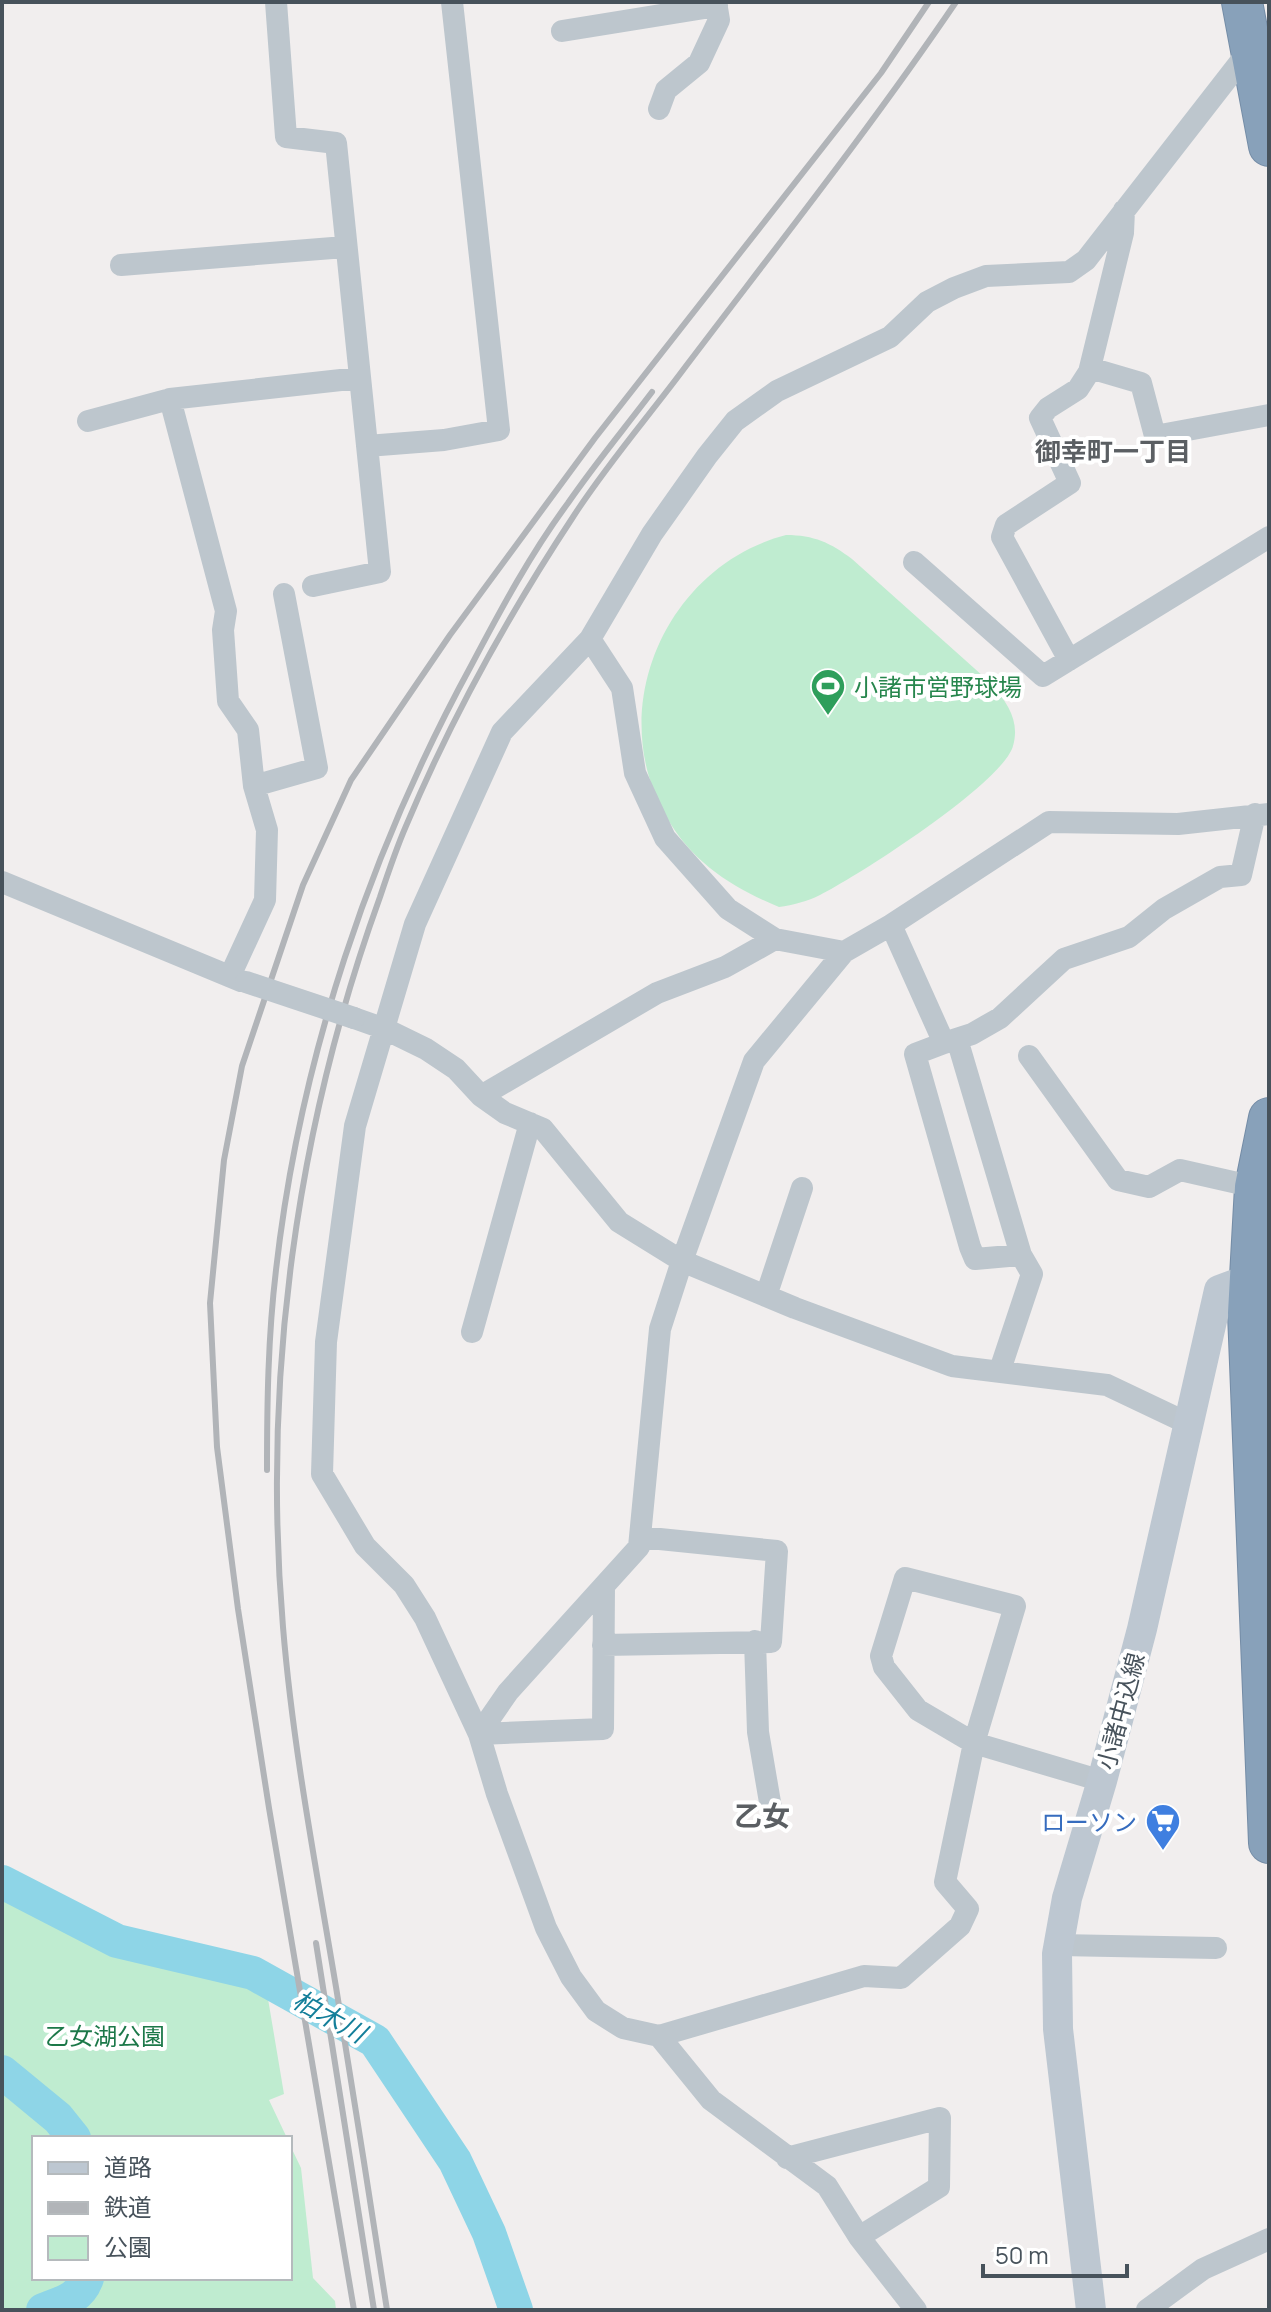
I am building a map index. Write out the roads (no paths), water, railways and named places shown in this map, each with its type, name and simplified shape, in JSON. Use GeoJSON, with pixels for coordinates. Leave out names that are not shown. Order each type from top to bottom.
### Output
{"type":"FeatureCollection","features":[{"type":"Feature","properties":{"kind":"highway"},"geometry":{"type":"LineString","coordinates":[[1253,27],[1269,146]]}},
{"type":"Feature","properties":{"kind":"highway"},"geometry":{"type":"LineString","coordinates":[[1269,1118],[1255,1187],[1249,1279],[1262,1498],[1269,1843]]}},
{"type":"Feature","properties":{"kind":"main road","name":"小諸中込線"},"geometry":{"type":"LineString","coordinates":[[1091,2310],[1058,2029],[1059,1945],[1067,1898],[1142,1629],[1219,1290],[1249,1279]]}},
{"type":"Feature","properties":{"kind":"street"},"geometry":{"type":"LineString","coordinates":[[276,2],[286,137],[336,143],[380,572],[313,586]]}},
{"type":"Feature","properties":{"kind":"street"},"geometry":{"type":"LineString","coordinates":[[367,446],[444,440],[499,430],[452,2]]}},
{"type":"Feature","properties":{"kind":"street"},"geometry":{"type":"LineString","coordinates":[[562,31],[716,4],[719,20],[699,63],[666,90],[659,109]]}},
{"type":"Feature","properties":{"kind":"street"},"geometry":{"type":"LineString","coordinates":[[1102,1781],[974,1743],[918,1710],[884,1667],[881,1656],[905,1578],[1015,1606],[974,1743],[945,1882],[968,1909],[960,1926],[901,1978],[864,1976],[659,2036],[623,2028],[596,2011],[571,1977],[546,1928],[497,1794],[479,1734],[425,1618],[404,1585],[365,1546],[322,1474],[326,1342],[355,1126],[415,924],[502,732],[590,639],[652,534],[735,421],[777,391],[890,337],[927,302],[954,288],[986,276],[1069,272],[1086,260],[1253,27]]}},
{"type":"Feature","properties":{"kind":"street"},"geometry":{"type":"LineString","coordinates":[[1069,660],[1002,537],[1006,525],[1070,483],[1040,418],[1048,408],[1078,389],[1095,357],[1123,233],[1124,210]]}},
{"type":"Feature","properties":{"kind":"street"},"geometry":{"type":"LineString","coordinates":[[121,265],[345,247]]}},
{"type":"Feature","properties":{"kind":"street"},"geometry":{"type":"LineString","coordinates":[[1090,368],[1141,383],[1155,436],[1269,415]]}},
{"type":"Feature","properties":{"kind":"street"},"geometry":{"type":"LineString","coordinates":[[88,421],[170,399],[359,378]]}},
{"type":"Feature","properties":{"kind":"street"},"geometry":{"type":"LineString","coordinates":[[170,399],[226,611],[223,630],[228,701],[248,730],[254,786],[267,830],[265,900],[238,979]]}},
{"type":"Feature","properties":{"kind":"street"},"geometry":{"type":"LineString","coordinates":[[914,562],[1043,676],[1269,537]]}},
{"type":"Feature","properties":{"kind":"street"},"geometry":{"type":"LineString","coordinates":[[254,786],[317,768],[284,594]]}},
{"type":"Feature","properties":{"kind":"street"},"geometry":{"type":"LineString","coordinates":[[590,639],[622,688],[635,773],[665,838],[728,909],[775,939],[844,952]]}},
{"type":"Feature","properties":{"kind":"street"},"geometry":{"type":"LineString","coordinates":[[479,1734],[508,1692],[639,1547],[660,1329],[682,1261],[754,1061],[844,952],[1049,822],[1178,824],[1262,814],[1241,875],[1220,877],[1164,909],[1129,937],[1064,959],[1000,1018],[972,1034],[915,1054],[975,1259],[1021,1255]]}},
{"type":"Feature","properties":{"kind":"street"},"geometry":{"type":"LineString","coordinates":[[2,882],[238,979],[385,1029],[426,1049],[456,1069],[481,1096],[505,1113],[543,1129],[619,1222],[682,1261],[952,1366],[1107,1385],[1187,1423]]}},
{"type":"Feature","properties":{"kind":"street"},"geometry":{"type":"LineString","coordinates":[[891,925],[951,1041],[1021,1255],[1032,1274],[1000,1370]]}},
{"type":"Feature","properties":{"kind":"street"},"geometry":{"type":"LineString","coordinates":[[481,1096],[657,993],[725,967],[775,939]]}},
{"type":"Feature","properties":{"kind":"street"},"geometry":{"type":"LineString","coordinates":[[1029,1056],[1118,1180],[1149,1187],[1180,1170],[1255,1187]]}},
{"type":"Feature","properties":{"kind":"street"},"geometry":{"type":"LineString","coordinates":[[472,1332],[530,1123]]}},
{"type":"Feature","properties":{"kind":"street"},"geometry":{"type":"LineString","coordinates":[[766,1296],[802,1188]]}},
{"type":"Feature","properties":{"kind":"street"},"geometry":{"type":"LineString","coordinates":[[603,1645],[771,1642],[777,1551],[640,1537]]}},
{"type":"Feature","properties":{"kind":"street"},"geometry":{"type":"LineString","coordinates":[[479,1734],[603,1729],[604,1586]]}},
{"type":"Feature","properties":{"kind":"street"},"geometry":{"type":"LineString","coordinates":[[755,1641],[758,1732],[772,1814]]}},
{"type":"Feature","properties":{"kind":"street"},"geometry":{"type":"LineString","coordinates":[[1059,1945],[1216,1948]]}},
{"type":"Feature","properties":{"kind":"street"},"geometry":{"type":"LineString","coordinates":[[659,2036],[711,2100],[827,2186],[859,2237],[916,2310]]}},
{"type":"Feature","properties":{"kind":"street"},"geometry":{"type":"LineString","coordinates":[[787,2158],[940,2118],[939,2187],[859,2237]]}},
{"type":"Feature","properties":{"kind":"street"},"geometry":{"type":"LineString","coordinates":[[1147,2310],[1203,2269],[1269,2239]]}},
{"type":"Feature","properties":{"kind":"waterway","name":"柏木川"},"geometry":{"type":"LineString","coordinates":[[2,1882],[117,1941],[253,1973],[375,2041],[455,2161],[489,2233],[516,2310]]}},
{"type":"Feature","properties":{"kind":"waterway"},"geometry":{"type":"LineString","coordinates":[[2,2072],[58,2118],[72,2136]]}},
{"type":"Feature","properties":{"kind":"waterway"},"geometry":{"type":"LineString","coordinates":[[43,2310],[75,2296],[86,2280]]}},
{"type":"Feature","properties":{"kind":"railway"},"geometry":{"type":"LineString","coordinates":[[354,2310],[269,1808],[217,1447],[210,1303],[224,1160],[242,1066],[303,885],[351,780],[450,635],[595,438],[881,73],[929,2]]}},
{"type":"Feature","properties":{"kind":"railway"},"geometry":{"type":"LineString","coordinates":[[387,2310],[299,1762],[287,1672],[278,1534],[277,1441],[282,1349],[292,1256],[326,1074],[351,985],[399,843],[442,746],[504,629],[586,497],[823,186],[956,2]]}},
{"type":"Feature","properties":{"kind":"railway"},"geometry":{"type":"LineString","coordinates":[[267,1470],[271,1320],[287,1191],[302,1112],[322,1034],[371,882],[435,735],[517,582],[578,489],[652,392]]}},
{"type":"Feature","properties":{"kind":"railway"},"geometry":{"type":"LineString","coordinates":[[316,1943],[374,2310]]}},
{"type":"Feature","properties":{"kind":"place","name":"小諸市営野球場"},"geometry":{"type":"Point","coordinates":[828,717]}},
{"type":"Feature","properties":{"kind":"place","name":"ローソン"},"geometry":{"type":"Point","coordinates":[1163,1852]}},
{"type":"Feature","properties":{"kind":"district","name":"御幸町一丁目"},"geometry":{"type":"Point","coordinates":[1113,451]}},
{"type":"Feature","properties":{"kind":"district","name":"乙女"},"geometry":{"type":"Point","coordinates":[762,1815]}},
{"type":"Feature","properties":{"kind":"park label","name":"乙女湖公園"},"geometry":{"type":"Point","coordinates":[105,2035]}}]}
